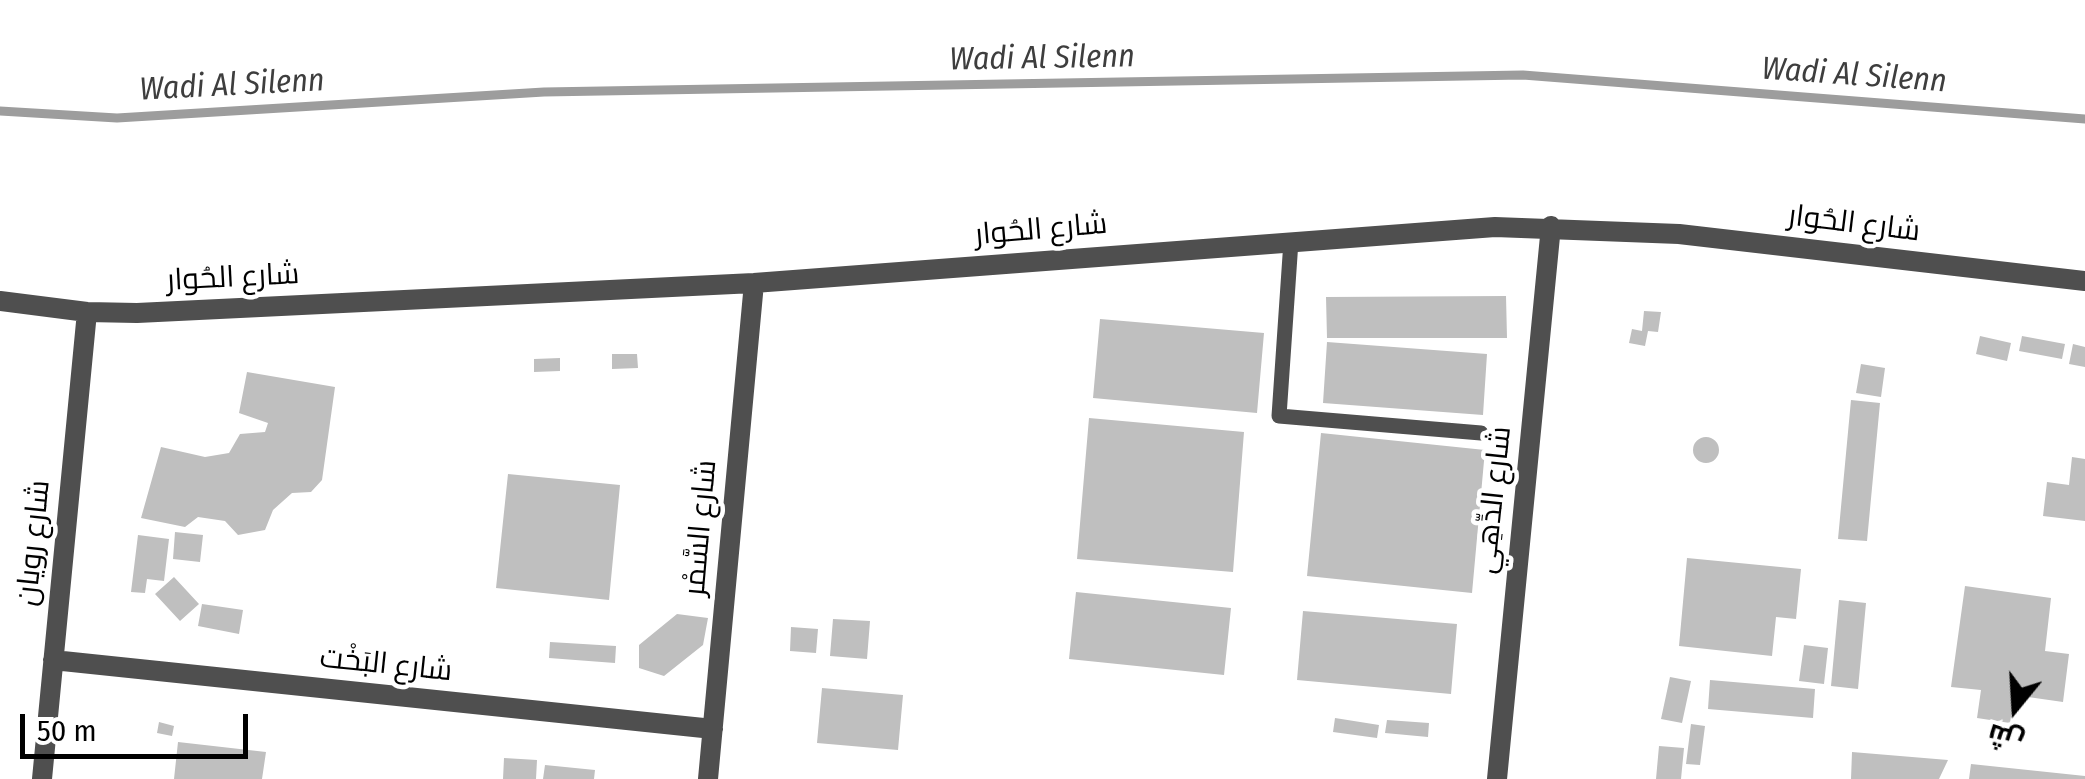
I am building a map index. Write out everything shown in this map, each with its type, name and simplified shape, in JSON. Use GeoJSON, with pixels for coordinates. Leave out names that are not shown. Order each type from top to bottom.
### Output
{"type":"FeatureCollection","features":[{"type":"Feature","properties":{"kind":"street","name":"شارع الحُوار"},"geometry":{"type":"LineString","coordinates":[[0,301],[87,312],[754,283],[1292,240],[1551,226],[1679,234],[2085,281]]}},
{"type":"Feature","properties":{"kind":"street","name":"شارع الدِّهِي"},"geometry":{"type":"LineString","coordinates":[[1497,779],[1551,226]]}},
{"type":"Feature","properties":{"kind":"street","name":"شارع السَّمْر"},"geometry":{"type":"LineString","coordinates":[[708,779],[754,283]]}},
{"type":"Feature","properties":{"kind":"street","name":"شارع رويان"},"geometry":{"type":"LineString","coordinates":[[42,779],[87,312]]}},
{"type":"Feature","properties":{"kind":"street","name":"شارع البَخْت"},"geometry":{"type":"LineString","coordinates":[[53,660],[712,729]]}},
{"type":"Feature","properties":{"kind":"lane"},"geometry":{"type":"LineString","coordinates":[[1292,240],[1279,416],[1482,434]]}},
{"type":"Feature","properties":{"kind":"building"},"geometry":{"type":"Polygon","coordinates":[[[1506,296],[1507,338],[1327,338],[1326,297],[1506,296]]]}},
{"type":"Feature","properties":{"kind":"building"},"geometry":{"type":"Polygon","coordinates":[[[1644,311],[1661,312],[1658,332],[1648,331],[1645,346],[1629,343],[1632,329],[1642,331],[1644,311]]]}},
{"type":"Feature","properties":{"kind":"building"},"geometry":{"type":"Polygon","coordinates":[[[1100,319],[1264,333],[1257,413],[1093,398],[1100,319]]]}},
{"type":"Feature","properties":{"kind":"building"},"geometry":{"type":"Polygon","coordinates":[[[1980,336],[2011,343],[2007,361],[1976,354],[1980,336]]]}},
{"type":"Feature","properties":{"kind":"building"},"geometry":{"type":"Polygon","coordinates":[[[2022,336],[2065,344],[2062,359],[2019,351],[2022,336]]]}},
{"type":"Feature","properties":{"kind":"building"},"geometry":{"type":"Polygon","coordinates":[[[1327,342],[1487,354],[1483,415],[1323,403],[1327,342]]]}},
{"type":"Feature","properties":{"kind":"building"},"geometry":{"type":"Polygon","coordinates":[[[2073,344],[2085,347],[2085,367],[2069,364],[2073,344]]]}},
{"type":"Feature","properties":{"kind":"building"},"geometry":{"type":"Polygon","coordinates":[[[612,354],[637,354],[638,368],[612,369],[612,354]]]}},
{"type":"Feature","properties":{"kind":"building"},"geometry":{"type":"Polygon","coordinates":[[[560,358],[560,371],[534,372],[534,359],[560,358]]]}},
{"type":"Feature","properties":{"kind":"building"},"geometry":{"type":"Polygon","coordinates":[[[1861,364],[1885,368],[1881,397],[1856,393],[1861,364]]]}},
{"type":"Feature","properties":{"kind":"building"},"geometry":{"type":"Polygon","coordinates":[[[247,372],[335,387],[322,480],[311,492],[292,493],[273,510],[265,530],[238,535],[225,521],[198,517],[185,527],[141,518],[161,447],[205,457],[229,453],[240,434],[265,432],[268,423],[239,413],[247,372]]]}},
{"type":"Feature","properties":{"kind":"building"},"geometry":{"type":"Polygon","coordinates":[[[1851,400],[1880,403],[1867,541],[1838,539],[1851,400]]]}},
{"type":"Feature","properties":{"kind":"building"},"geometry":{"type":"Polygon","coordinates":[[[1089,418],[1244,432],[1233,572],[1077,559],[1089,418]]]}},
{"type":"Feature","properties":{"kind":"building"},"geometry":{"type":"Polygon","coordinates":[[[1321,433],[1485,450],[1472,593],[1307,576],[1321,433]]]}},
{"type":"Feature","properties":{"kind":"building"},"geometry":{"type":"Polygon","coordinates":[[[1706,437],[1715,441],[1719,450],[1715,459],[1706,463],[1697,459],[1693,450],[1697,441],[1706,437]]]}},
{"type":"Feature","properties":{"kind":"building"},"geometry":{"type":"Polygon","coordinates":[[[2072,457],[2085,459],[2085,521],[2043,516],[2047,482],[2069,485],[2072,457]]]}},
{"type":"Feature","properties":{"kind":"building"},"geometry":{"type":"Polygon","coordinates":[[[508,474],[620,485],[609,600],[496,588],[508,474]]]}},
{"type":"Feature","properties":{"kind":"building"},"geometry":{"type":"Polygon","coordinates":[[[175,532],[203,535],[200,562],[173,559],[175,532]]]}},
{"type":"Feature","properties":{"kind":"building"},"geometry":{"type":"Polygon","coordinates":[[[138,535],[169,539],[164,581],[147,579],[145,593],[131,592],[138,535]]]}},
{"type":"Feature","properties":{"kind":"building"},"geometry":{"type":"Polygon","coordinates":[[[1687,558],[1801,569],[1796,619],[1776,617],[1772,656],[1679,646],[1687,558]]]}},
{"type":"Feature","properties":{"kind":"building"},"geometry":{"type":"Polygon","coordinates":[[[174,577],[199,604],[180,621],[155,594],[174,577]]]}},
{"type":"Feature","properties":{"kind":"building"},"geometry":{"type":"Polygon","coordinates":[[[1965,586],[2051,598],[2045,651],[2069,654],[2063,702],[2014,695],[2010,723],[1977,718],[1981,690],[1951,687],[1965,586]]]}},
{"type":"Feature","properties":{"kind":"building"},"geometry":{"type":"Polygon","coordinates":[[[1076,592],[1231,608],[1224,675],[1069,659],[1076,592]]]}},
{"type":"Feature","properties":{"kind":"building"},"geometry":{"type":"Polygon","coordinates":[[[1839,600],[1866,603],[1858,689],[1831,686],[1839,600]]]}},
{"type":"Feature","properties":{"kind":"building"},"geometry":{"type":"Polygon","coordinates":[[[202,604],[243,610],[239,634],[198,626],[202,604]]]}},
{"type":"Feature","properties":{"kind":"building"},"geometry":{"type":"Polygon","coordinates":[[[1303,611],[1457,624],[1451,694],[1297,680],[1303,611]]]}},
{"type":"Feature","properties":{"kind":"building"},"geometry":{"type":"Polygon","coordinates":[[[677,614],[708,618],[703,645],[664,676],[639,668],[639,645],[677,614]]]}},
{"type":"Feature","properties":{"kind":"building"},"geometry":{"type":"Polygon","coordinates":[[[833,619],[870,621],[867,659],[830,656],[833,619]]]}},
{"type":"Feature","properties":{"kind":"building"},"geometry":{"type":"Polygon","coordinates":[[[791,627],[818,629],[816,653],[790,651],[791,627]]]}},
{"type":"Feature","properties":{"kind":"building"},"geometry":{"type":"Polygon","coordinates":[[[550,642],[616,646],[615,663],[549,658],[550,642]]]}},
{"type":"Feature","properties":{"kind":"building"},"geometry":{"type":"Polygon","coordinates":[[[1804,645],[1828,648],[1824,684],[1799,681],[1804,645]]]}},
{"type":"Feature","properties":{"kind":"building"},"geometry":{"type":"Polygon","coordinates":[[[1670,677],[1691,681],[1682,723],[1661,719],[1670,677]]]}},
{"type":"Feature","properties":{"kind":"building"},"geometry":{"type":"Polygon","coordinates":[[[1710,680],[1815,689],[1813,718],[1708,709],[1710,680]]]}},
{"type":"Feature","properties":{"kind":"building"},"geometry":{"type":"Polygon","coordinates":[[[822,688],[903,695],[898,750],[817,743],[822,688]]]}},
{"type":"Feature","properties":{"kind":"building"},"geometry":{"type":"Polygon","coordinates":[[[1335,718],[1379,725],[1377,738],[1333,732],[1335,718]]]}},
{"type":"Feature","properties":{"kind":"building"},"geometry":{"type":"Polygon","coordinates":[[[1387,720],[1429,723],[1428,737],[1385,733],[1387,720]]]}},
{"type":"Feature","properties":{"kind":"building"},"geometry":{"type":"Polygon","coordinates":[[[159,722],[174,726],[172,736],[157,733],[159,722]]]}},
{"type":"Feature","properties":{"kind":"building"},"geometry":{"type":"Polygon","coordinates":[[[1691,724],[1705,726],[1700,765],[1686,764],[1691,724]]]}},
{"type":"Feature","properties":{"kind":"building"},"geometry":{"type":"Polygon","coordinates":[[[178,742],[266,752],[262,779],[174,779],[178,742]]]}},
{"type":"Feature","properties":{"kind":"building"},"geometry":{"type":"Polygon","coordinates":[[[1659,746],[1684,748],[1681,779],[1656,779],[1659,746]]]}},
{"type":"Feature","properties":{"kind":"building"},"geometry":{"type":"Polygon","coordinates":[[[1852,752],[1948,760],[1939,779],[1851,779],[1852,752]]]}},
{"type":"Feature","properties":{"kind":"building"},"geometry":{"type":"Polygon","coordinates":[[[504,758],[537,760],[536,779],[503,779],[504,758]]]}},
{"type":"Feature","properties":{"kind":"building"},"geometry":{"type":"Polygon","coordinates":[[[1971,764],[2085,776],[2085,779],[1969,779],[1971,764]]]}},
{"type":"Feature","properties":{"kind":"building"},"geometry":{"type":"Polygon","coordinates":[[[545,765],[595,770],[594,779],[543,779],[545,765]]]}},
{"type":"Feature","properties":{"kind":"waterway","name":"Wadi Al Silenn"},"geometry":{"type":"LineString","coordinates":[[0,111],[117,118],[544,92],[1523,75],[2085,119]]}}]}
